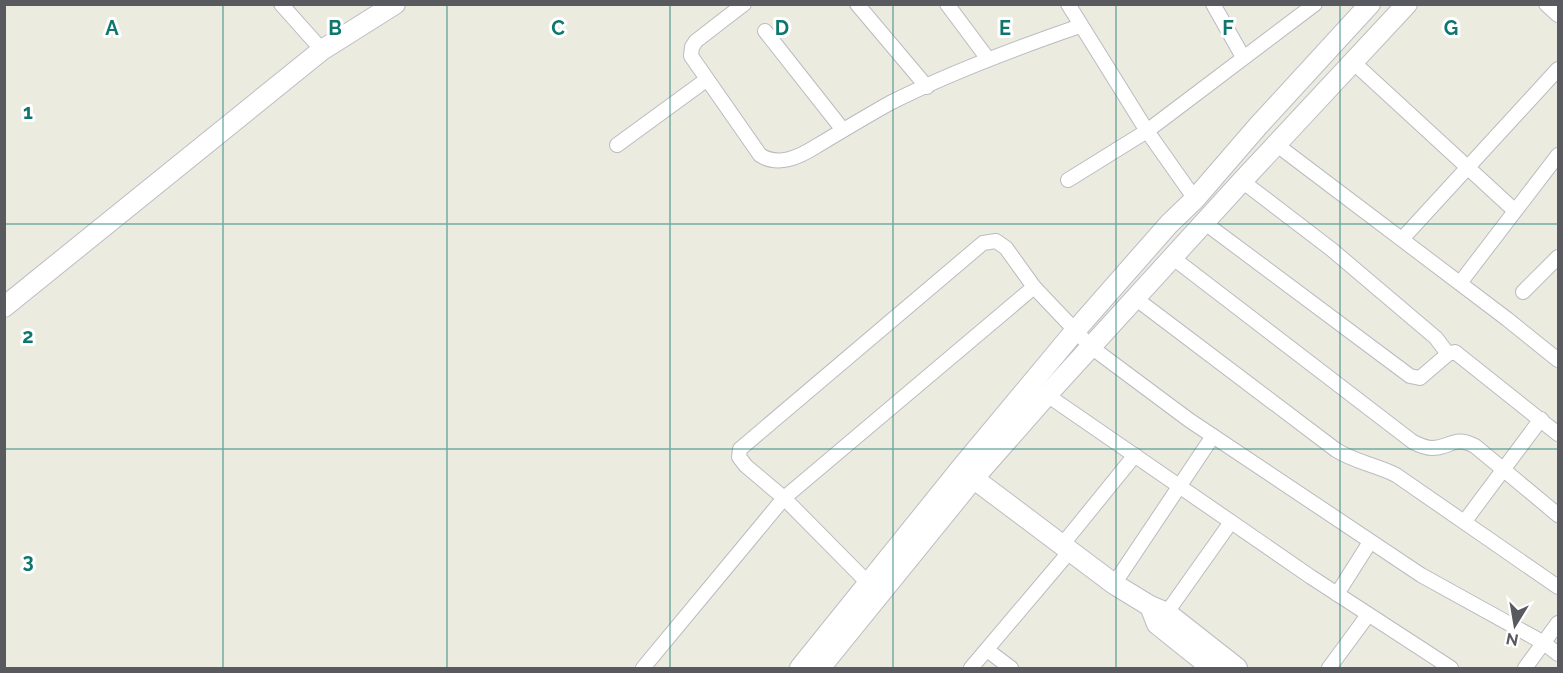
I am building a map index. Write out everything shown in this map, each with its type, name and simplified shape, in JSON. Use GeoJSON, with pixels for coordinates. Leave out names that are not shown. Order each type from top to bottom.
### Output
{"type":"FeatureCollection","features":[{"type":"Feature","properties":{"kind":"main road"},"geometry":{"type":"LineString","coordinates":[[4,307],[322,50],[396,4]]}},
{"type":"Feature","properties":{"kind":"main road"},"geometry":{"type":"LineString","coordinates":[[820,669],[1075,331],[1169,224],[1195,199],[1258,126],[1370,4]]}},
{"type":"Feature","properties":{"kind":"main road"},"geometry":{"type":"LineString","coordinates":[[800,669],[869,584],[968,473],[1091,347],[1407,4]]}},
{"type":"Feature","properties":{"kind":"main road"},"geometry":{"type":"LineString","coordinates":[[968,473],[1114,584],[1237,669]]}},
{"type":"Feature","properties":{"kind":"main road"},"geometry":{"type":"LineString","coordinates":[[1158,615],[1212,669]]}},
{"type":"Feature","properties":{"kind":"street"},"geometry":{"type":"LineString","coordinates":[[281,4],[322,50]]}},
{"type":"Feature","properties":{"kind":"street"},"geometry":{"type":"LineString","coordinates":[[744,4],[692,47],[690,52],[693,62],[760,155],[766,159],[785,160],[801,155],[891,103],[988,59],[1083,30]]}},
{"type":"Feature","properties":{"kind":"street"},"geometry":{"type":"LineString","coordinates":[[857,4],[927,87]]}},
{"type":"Feature","properties":{"kind":"street"},"geometry":{"type":"LineString","coordinates":[[947,4],[988,59]]}},
{"type":"Feature","properties":{"kind":"street"},"geometry":{"type":"LineString","coordinates":[[1068,4],[1147,131],[1195,199]]}},
{"type":"Feature","properties":{"kind":"street"},"geometry":{"type":"LineString","coordinates":[[1068,180],[1147,131],[1315,4]]}},
{"type":"Feature","properties":{"kind":"street"},"geometry":{"type":"LineString","coordinates":[[1546,4],[1558,15]]}},
{"type":"Feature","properties":{"kind":"street"},"geometry":{"type":"LineString","coordinates":[[1213,5],[1243,57]]}},
{"type":"Feature","properties":{"kind":"street"},"geometry":{"type":"LineString","coordinates":[[765,31],[843,130]]}},
{"type":"Feature","properties":{"kind":"street"},"geometry":{"type":"LineString","coordinates":[[1353,62],[1469,166],[1514,210]]}},
{"type":"Feature","properties":{"kind":"street"},"geometry":{"type":"LineString","coordinates":[[1402,238],[1558,69]]}},
{"type":"Feature","properties":{"kind":"street"},"geometry":{"type":"LineString","coordinates":[[617,145],[706,80]]}},
{"type":"Feature","properties":{"kind":"street"},"geometry":{"type":"LineString","coordinates":[[1277,145],[1402,238],[1558,360]]}},
{"type":"Feature","properties":{"kind":"street"},"geometry":{"type":"LineString","coordinates":[[1460,283],[1514,210],[1553,172],[1558,155]]}},
{"type":"Feature","properties":{"kind":"street"},"geometry":{"type":"LineString","coordinates":[[1242,181],[1340,256],[1436,338],[1448,354]]}},
{"type":"Feature","properties":{"kind":"street"},"geometry":{"type":"LineString","coordinates":[[1205,223],[1410,376],[1417,378],[1424,376],[1448,354],[1455,352],[1558,434]]}},
{"type":"Feature","properties":{"kind":"street"},"geometry":{"type":"LineString","coordinates":[[869,584],[784,498],[741,461],[740,449],[983,243],[991,241],[1001,243],[1034,287],[1091,347],[1213,436],[1421,575],[1558,654]]}},
{"type":"Feature","properties":{"kind":"street"},"geometry":{"type":"LineString","coordinates":[[1523,292],[1558,257]]}},
{"type":"Feature","properties":{"kind":"street"},"geometry":{"type":"LineString","coordinates":[[1173,258],[1413,442],[1433,448],[1457,440],[1466,442],[1558,515]]}},
{"type":"Feature","properties":{"kind":"street"},"geometry":{"type":"LineString","coordinates":[[643,669],[784,498],[1034,287]]}},
{"type":"Feature","properties":{"kind":"street"},"geometry":{"type":"LineString","coordinates":[[1135,298],[1336,450],[1363,464],[1396,475],[1558,587]]}},
{"type":"Feature","properties":{"kind":"street"},"geometry":{"type":"LineString","coordinates":[[1047,394],[1368,615],[1428,662],[1451,669]]}},
{"type":"Feature","properties":{"kind":"street"},"geometry":{"type":"LineString","coordinates":[[1464,521],[1541,419]]}},
{"type":"Feature","properties":{"kind":"street"},"geometry":{"type":"LineString","coordinates":[[1114,584],[1213,436]]}},
{"type":"Feature","properties":{"kind":"street"},"geometry":{"type":"LineString","coordinates":[[971,669],[1066,548],[1134,455]]}},
{"type":"Feature","properties":{"kind":"street"},"geometry":{"type":"LineString","coordinates":[[1158,615],[1231,522]]}},
{"type":"Feature","properties":{"kind":"street"},"geometry":{"type":"LineString","coordinates":[[1337,594],[1370,542]]}},
{"type":"Feature","properties":{"kind":"street"},"geometry":{"type":"LineString","coordinates":[[1329,669],[1368,615]]}},
{"type":"Feature","properties":{"kind":"street"},"geometry":{"type":"LineString","coordinates":[[1525,669],[1558,623]]}},
{"type":"Feature","properties":{"kind":"street"},"geometry":{"type":"LineString","coordinates":[[987,650],[1011,669]]}}]}
